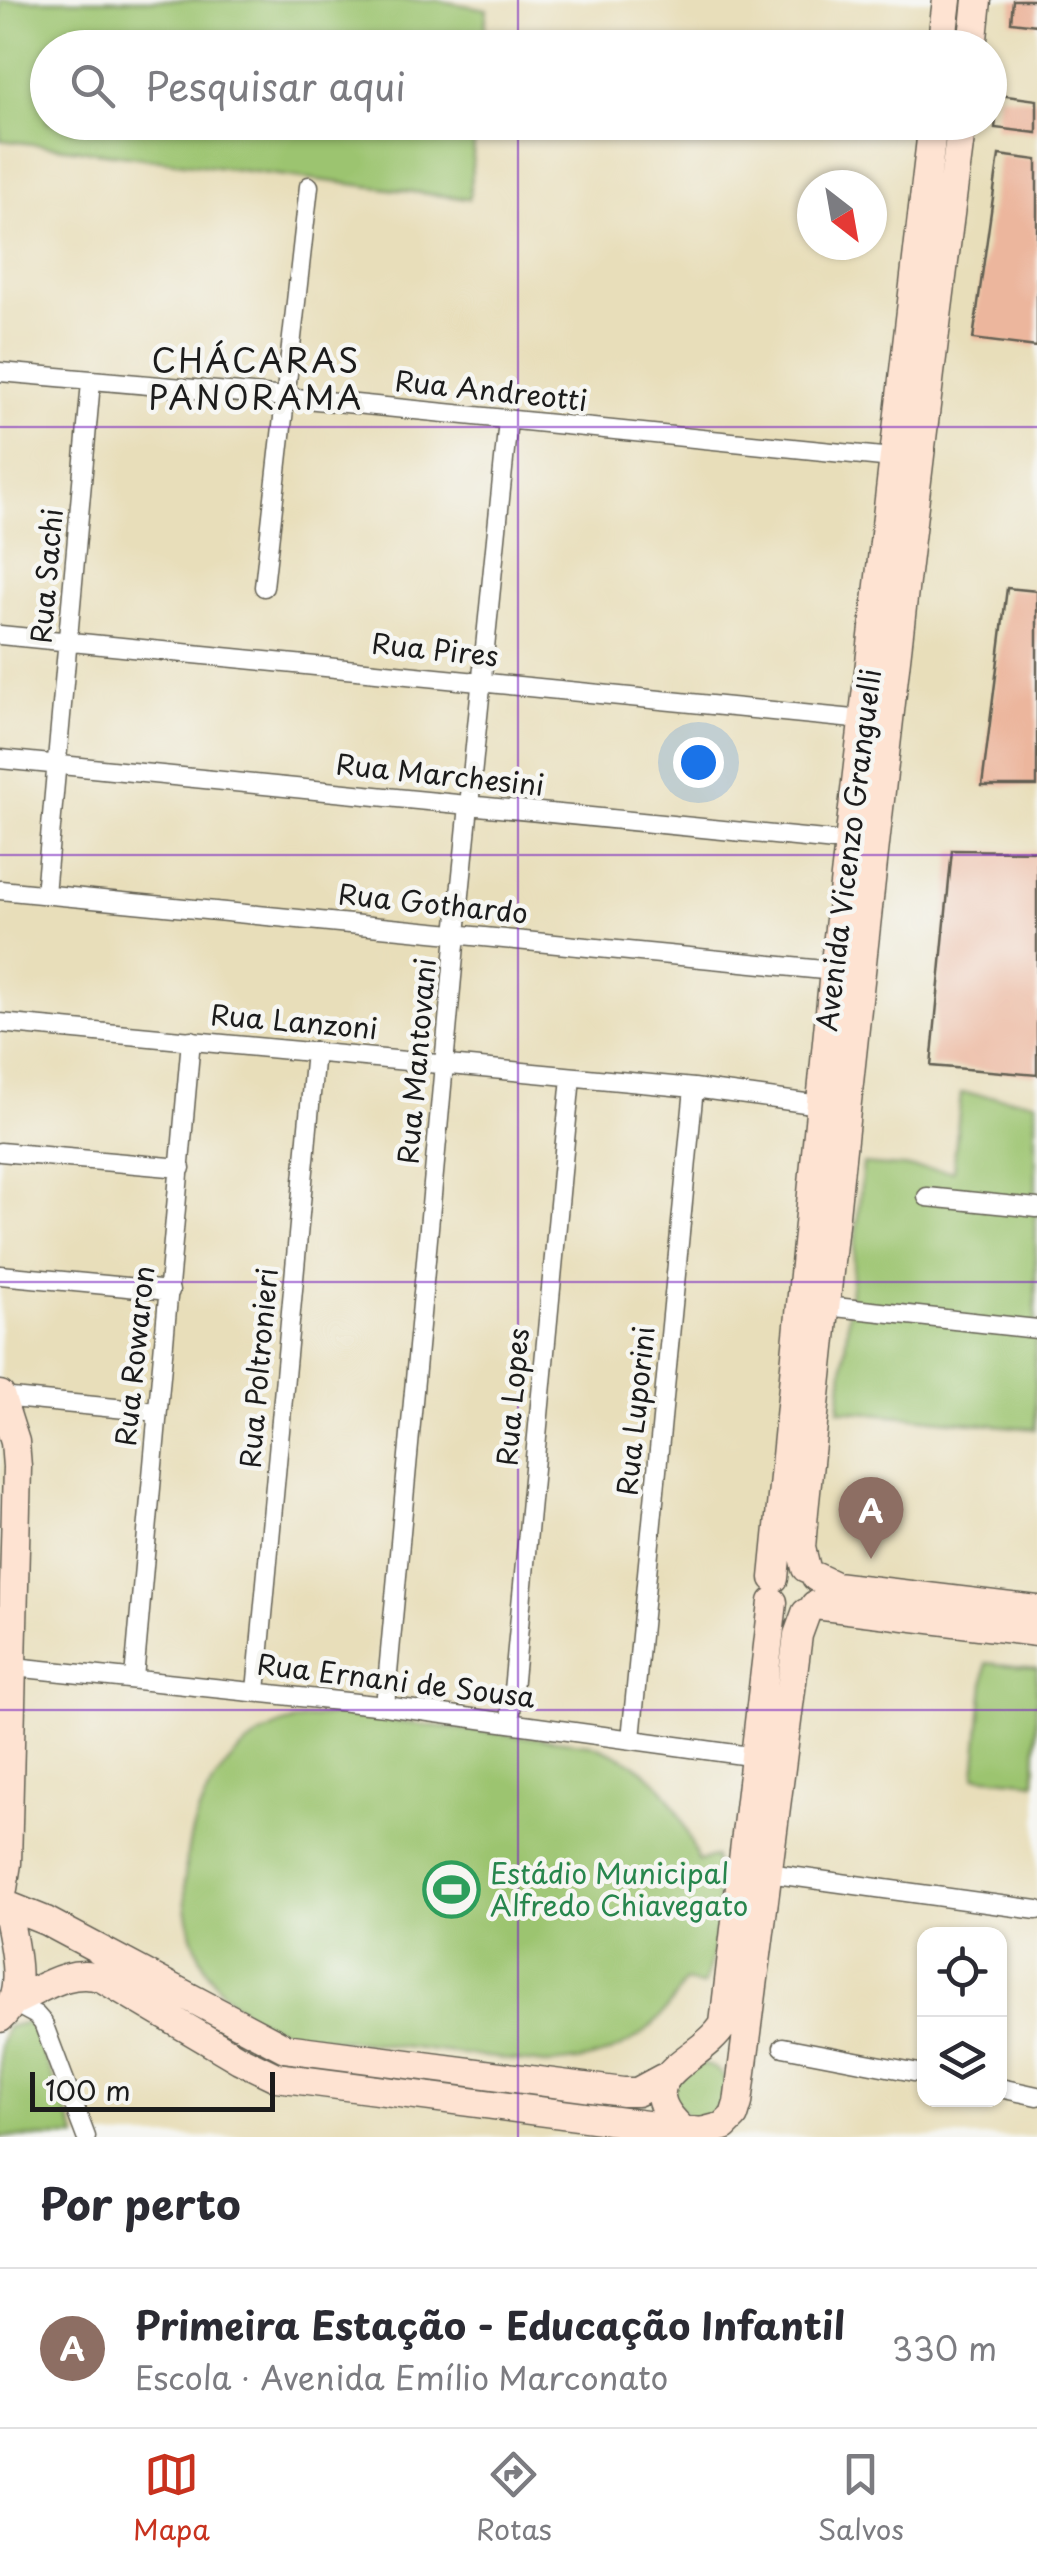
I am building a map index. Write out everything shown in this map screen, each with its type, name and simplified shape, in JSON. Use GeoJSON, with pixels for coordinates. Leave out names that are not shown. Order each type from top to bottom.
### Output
{"type":"FeatureCollection","features":[{"type":"Feature","properties":{"kind":"main road"},"geometry":{"type":"LineString","coordinates":[[944,30],[947,0]]}},
{"type":"Feature","properties":{"kind":"main road"},"geometry":{"type":"LineString","coordinates":[[974,30],[977,0]]}},
{"type":"Feature","properties":{"kind":"main road","name":"Avenida Vicenzo Granguelli"},"geometry":{"type":"LineString","coordinates":[[931,258],[933,140]]}},
{"type":"Feature","properties":{"kind":"main road","name":"Avenida Vicenzo Granguelli"},"geometry":{"type":"LineString","coordinates":[[740,2087],[798,1635],[811,1591],[801,1548],[826,1306],[847,972],[931,258],[958,140]]}},
{"type":"Feature","properties":{"kind":"main road","name":"Avenida Vicenzo Granguelli"},"geometry":{"type":"LineString","coordinates":[[862,844],[864,720],[905,459]]}},
{"type":"Feature","properties":{"kind":"main road","name":"Avenida Vicenzo Granguelli"},"geometry":{"type":"LineString","coordinates":[[697,2052],[716,2037],[724,2024],[774,1590],[820,1105],[847,972]]}},
{"type":"Feature","properties":{"kind":"main road"},"geometry":{"type":"LineString","coordinates":[[0,1396],[15,1442],[17,1467],[5,1665],[7,1862],[3,1898],[17,1975],[6,2010]]}},
{"type":"Feature","properties":{"kind":"main road"},"geometry":{"type":"LineString","coordinates":[[1037,1610],[836,1586],[811,1591],[784,1612],[774,1590],[785,1568],[811,1591],[1037,1632]]}},
{"type":"Feature","properties":{"kind":"main road"},"geometry":{"type":"LineString","coordinates":[[3,1898],[285,2048],[623,2092],[637,2092],[664,2078],[675,2065],[697,2052],[728,2066],[740,2087],[734,2116],[710,2132],[630,2131],[276,2076],[239,2059],[102,1978],[88,1974],[69,1975],[6,2010]]}},
{"type":"Feature","properties":{"kind":"main road"},"geometry":{"type":"LineString","coordinates":[[664,2078],[665,2105],[670,2118],[684,2131]]}},
{"type":"Feature","properties":{"kind":"street"},"geometry":{"type":"LineString","coordinates":[[264,588],[309,186]]}},
{"type":"Feature","properties":{"kind":"street","name":"Rua Andreotti"},"geometry":{"type":"LineString","coordinates":[[0,372],[905,459]]}},
{"type":"Feature","properties":{"kind":"street","name":"Rua Sachi"},"geometry":{"type":"LineString","coordinates":[[45,894],[91,382]]}},
{"type":"Feature","properties":{"kind":"street","name":"Rua Mantovani"},"geometry":{"type":"LineString","coordinates":[[385,1706],[508,420]]}},
{"type":"Feature","properties":{"kind":"street","name":"Rua Pires"},"geometry":{"type":"LineString","coordinates":[[0,634],[864,720]]}},
{"type":"Feature","properties":{"kind":"street","name":"Rua Marchesini"},"geometry":{"type":"LineString","coordinates":[[0,759],[862,844]]}},
{"type":"Feature","properties":{"kind":"street","name":"Rua Gothardo"},"geometry":{"type":"LineString","coordinates":[[0,890],[847,972]]}},
{"type":"Feature","properties":{"kind":"street","name":"Rua Lanzoni"},"geometry":{"type":"LineString","coordinates":[[0,1022],[694,1088],[820,1105]]}},
{"type":"Feature","properties":{"kind":"street","name":"Rua Rowaron"},"geometry":{"type":"LineString","coordinates":[[134,1678],[191,1040]]}},
{"type":"Feature","properties":{"kind":"street","name":"Rua Poltronieri"},"geometry":{"type":"LineString","coordinates":[[256,1691],[315,1050]]}},
{"type":"Feature","properties":{"kind":"street","name":"Rua Lopes"},"geometry":{"type":"LineString","coordinates":[[510,1722],[571,1077]]}},
{"type":"Feature","properties":{"kind":"street","name":"Rua Luporini"},"geometry":{"type":"LineString","coordinates":[[631,1739],[694,1088]]}},
{"type":"Feature","properties":{"kind":"street"},"geometry":{"type":"LineString","coordinates":[[0,1152],[181,1168]]}},
{"type":"Feature","properties":{"kind":"street"},"geometry":{"type":"LineString","coordinates":[[928,1197],[1037,1208]]}},
{"type":"Feature","properties":{"kind":"street"},"geometry":{"type":"LineString","coordinates":[[0,1276],[170,1290]]}},
{"type":"Feature","properties":{"kind":"street"},"geometry":{"type":"LineString","coordinates":[[826,1306],[1037,1329]]}},
{"type":"Feature","properties":{"kind":"street"},"geometry":{"type":"LineString","coordinates":[[0,1396],[157,1412]]}},
{"type":"Feature","properties":{"kind":"street","name":"Rua Ernani de Sousa"},"geometry":{"type":"LineString","coordinates":[[5,1665],[385,1706],[784,1760]]}},
{"type":"Feature","properties":{"kind":"street"},"geometry":{"type":"LineString","coordinates":[[768,1873],[1037,1910]]}},
{"type":"Feature","properties":{"kind":"street"},"geometry":{"type":"LineString","coordinates":[[6,2010],[36,2015],[43,2023],[86,2137]]}},
{"type":"Feature","properties":{"kind":"street"},"geometry":{"type":"LineString","coordinates":[[784,2047],[917,2073]]}},
{"type":"Feature","properties":{"kind":"street"},"geometry":{"type":"LineString","coordinates":[[1007,2090],[1037,2096]]}},
{"type":"Feature","properties":{"kind":"green space"},"geometry":{"type":"Polygon","coordinates":[[[0,0],[435,0],[487,9],[485,30],[30,30],[30,140],[474,140],[469,199],[0,140],[0,0]]]}},
{"type":"Feature","properties":{"kind":"green space"},"geometry":{"type":"Polygon","coordinates":[[[961,1093],[1036,1101],[1035,1429],[839,1410],[863,1164],[953,1171],[961,1093]]]}},
{"type":"Feature","properties":{"kind":"green space"},"geometry":{"type":"Polygon","coordinates":[[[986,1663],[1037,1668],[1035,1782],[975,1776],[986,1663]]]}},
{"type":"Feature","properties":{"kind":"green space","name":"Estádio Municipal Alfredo Chiavegato"},"geometry":{"type":"Polygon","coordinates":[[[339,1715],[590,1744],[648,1774],[671,1801],[698,1861],[715,1857],[717,1922],[703,1986],[685,1981],[659,2018],[628,2044],[590,2058],[545,2064],[314,2037],[282,2030],[253,2017],[221,1989],[199,1954],[187,1914],[185,1872],[192,1830],[209,1791],[233,1758],[266,1732],[301,1719],[339,1715]]]}},
{"type":"Feature","properties":{"kind":"green space"},"geometry":{"type":"Polygon","coordinates":[[[30,2021],[77,2137],[0,2137],[0,2045],[7,2027],[30,2021]]]}},
{"type":"Feature","properties":{"kind":"green space"},"geometry":{"type":"Polygon","coordinates":[[[698,2064],[718,2071],[730,2090],[719,2115],[691,2120],[672,2099],[675,2079],[698,2064]]]}},
{"type":"Feature","properties":{"kind":"building"},"geometry":{"type":"Polygon","coordinates":[[[1013,0],[1037,0],[1037,25],[1011,22],[1013,0]]]}},
{"type":"Feature","properties":{"kind":"building"},"geometry":{"type":"Polygon","coordinates":[[[1007,96],[1037,100],[1037,133],[1007,129],[1007,96]]]}},
{"type":"Feature","properties":{"kind":"building"},"geometry":{"type":"Polygon","coordinates":[[[999,155],[1037,160],[1037,347],[973,339],[999,155]]]}},
{"type":"Feature","properties":{"kind":"building"},"geometry":{"type":"Polygon","coordinates":[[[1007,588],[1037,591],[1037,786],[982,786],[1007,588]]]}},
{"type":"Feature","properties":{"kind":"building"},"geometry":{"type":"Polygon","coordinates":[[[952,850],[1037,851],[1037,1075],[931,1066],[952,850]]]}},
{"type":"Feature","properties":{"kind":"place","name":"Primeira Estação - Educação Infantil"},"geometry":{"type":"Point","coordinates":[871,1559]}},
{"type":"Feature","properties":{"kind":"place","name":"Estádio Municipal Alfredo Chiavegato"},"geometry":{"type":"Point","coordinates":[451,1890]}},
{"type":"Feature","properties":{"kind":"district","name":"CHÁCARAS PANORAMA"},"geometry":{"type":"Point","coordinates":[256,380]}}]}
